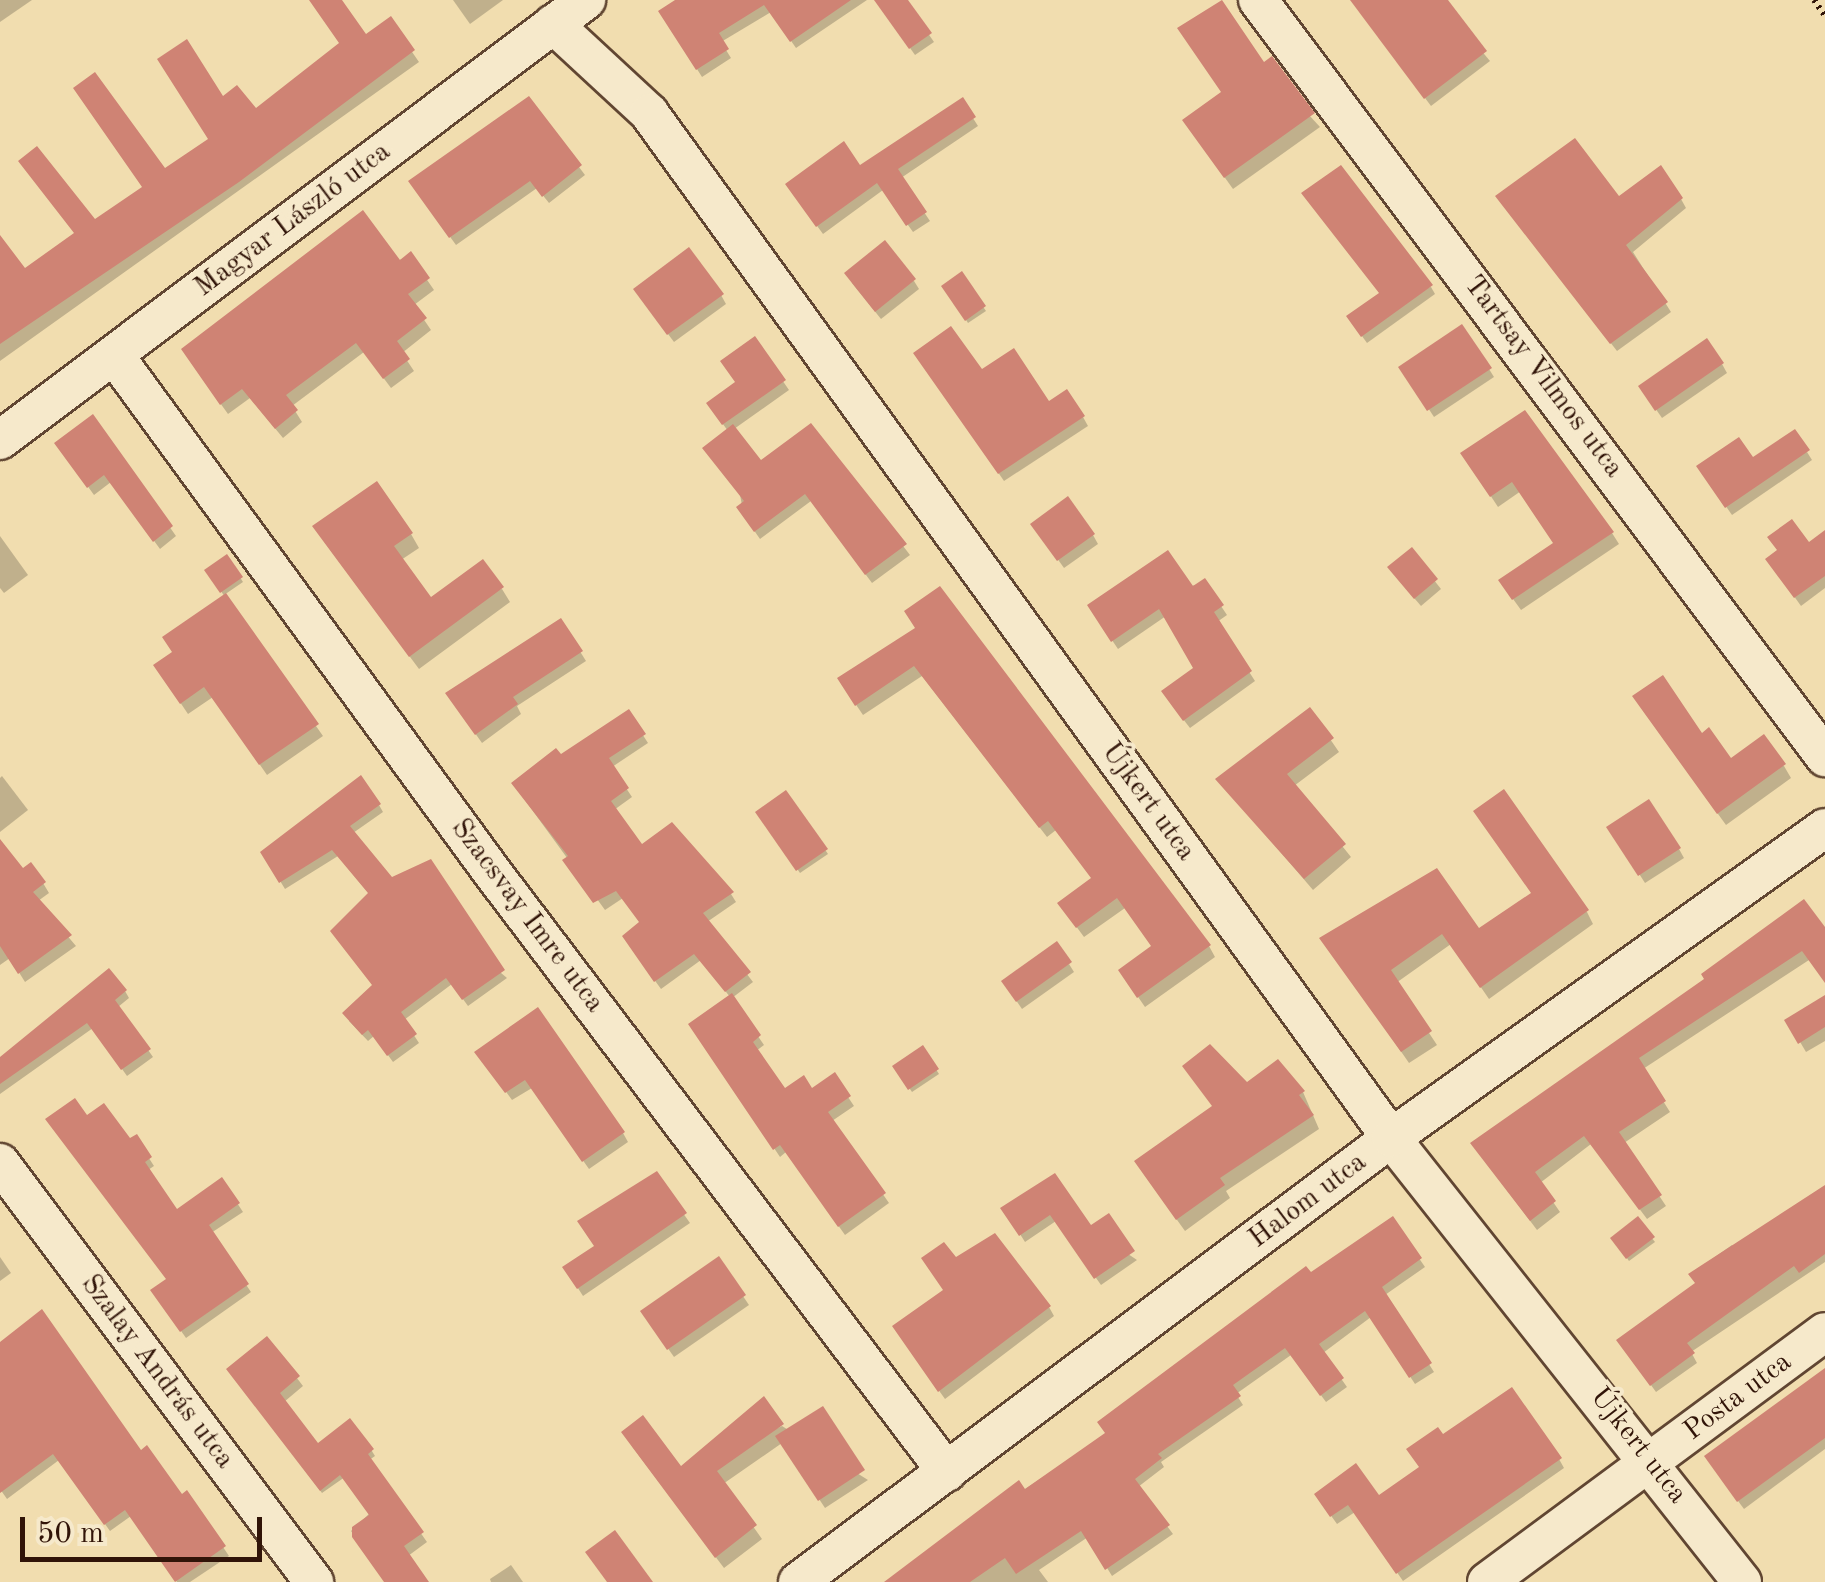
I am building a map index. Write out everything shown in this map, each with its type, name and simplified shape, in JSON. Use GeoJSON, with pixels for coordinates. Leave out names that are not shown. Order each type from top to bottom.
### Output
{"type":"FeatureCollection","features":[{"type":"Feature","properties":{"kind":"street","name":"Magyar László utca"},"geometry":{"type":"LineString","coordinates":[[0,440],[586,0]]}},
{"type":"Feature","properties":{"kind":"street","name":"Tartsay Vilmos utca"},"geometry":{"type":"LineString","coordinates":[[1258,0],[1825,757]]}},
{"type":"Feature","properties":{"kind":"street","name":"Újkert utca"},"geometry":{"type":"LineString","coordinates":[[553,24],[649,113],[1392,1138],[1652,1462],[1742,1582]]}},
{"type":"Feature","properties":{"kind":"street","name":"Szacsvay Imre utca"},"geometry":{"type":"LineString","coordinates":[[114,355],[492,872],[946,1472]]}},
{"type":"Feature","properties":{"kind":"street","name":"Halom utca"},"geometry":{"type":"LineString","coordinates":[[798,1582],[1392,1138],[1825,828]]}},
{"type":"Feature","properties":{"kind":"street","name":"Szalay András utca"},"geometry":{"type":"LineString","coordinates":[[0,1163],[314,1582]]}},
{"type":"Feature","properties":{"kind":"street","name":"Posta utca"},"geometry":{"type":"LineString","coordinates":[[1487,1582],[1825,1332]]}},
{"type":"Feature","properties":{"kind":"path"},"geometry":{"type":"LineString","coordinates":[[1814,0],[1825,16]]}},
{"type":"Feature","properties":{"kind":"building"},"geometry":{"type":"Polygon","coordinates":[[[309,0],[342,0],[366,34],[391,16],[415,50],[239,182],[0,344],[0,235],[25,268],[74,233],[18,161],[37,146],[95,219],[142,187],[73,88],[95,72],[165,168],[208,139],[157,59],[187,39],[223,96],[237,85],[256,108],[339,43],[309,0]]]}},
{"type":"Feature","properties":{"kind":"building"},"geometry":{"type":"Polygon","coordinates":[[[675,0],[851,0],[790,42],[764,5],[719,33],[729,49],[696,70],[658,11],[675,0]]]}},
{"type":"Feature","properties":{"kind":"building"},"geometry":{"type":"Polygon","coordinates":[[[874,0],[908,0],[932,33],[909,49],[874,0]]]}},
{"type":"Feature","properties":{"kind":"building"},"geometry":{"type":"Polygon","coordinates":[[[1222,0],[1264,62],[1272,56],[1315,113],[1224,178],[1182,120],[1221,92],[1177,28],[1222,0]]]}},
{"type":"Feature","properties":{"kind":"building"},"geometry":{"type":"Polygon","coordinates":[[[1350,0],[1448,0],[1487,51],[1424,99],[1350,0]]]}},
{"type":"Feature","properties":{"kind":"building"},"geometry":{"type":"Polygon","coordinates":[[[529,96],[582,165],[542,197],[530,181],[449,238],[408,181],[529,96]]]}},
{"type":"Feature","properties":{"kind":"building"},"geometry":{"type":"Polygon","coordinates":[[[963,97],[976,117],[898,169],[927,212],[906,226],[877,183],[816,227],[785,184],[844,141],[860,165],[963,97]]]}},
{"type":"Feature","properties":{"kind":"building"},"geometry":{"type":"Polygon","coordinates":[[[1575,138],[1619,196],[1661,165],[1683,198],[1626,245],[1668,302],[1610,344],[1495,196],[1575,138]]]}},
{"type":"Feature","properties":{"kind":"building"},"geometry":{"type":"Polygon","coordinates":[[[1341,165],[1433,285],[1361,337],[1346,316],[1379,293],[1301,193],[1341,165]]]}},
{"type":"Feature","properties":{"kind":"building"},"geometry":{"type":"Polygon","coordinates":[[[363,210],[400,260],[411,251],[430,278],[408,294],[427,318],[397,341],[410,359],[383,379],[356,343],[286,395],[298,410],[275,429],[242,389],[220,405],[181,349],[363,210]]]}},
{"type":"Feature","properties":{"kind":"building"},"geometry":{"type":"Polygon","coordinates":[[[885,240],[916,279],[875,312],[844,273],[885,240]]]}},
{"type":"Feature","properties":{"kind":"building"},"geometry":{"type":"Polygon","coordinates":[[[689,247],[724,294],[667,335],[633,289],[689,247]]]}},
{"type":"Feature","properties":{"kind":"building"},"geometry":{"type":"Polygon","coordinates":[[[962,271],[986,306],[965,321],[941,286],[962,271]]]}},
{"type":"Feature","properties":{"kind":"building"},"geometry":{"type":"Polygon","coordinates":[[[1462,324],[1492,368],[1427,411],[1398,367],[1462,324]]]}},
{"type":"Feature","properties":{"kind":"building"},"geometry":{"type":"Polygon","coordinates":[[[951,326],[982,369],[1014,348],[1049,401],[1067,389],[1085,416],[998,474],[913,353],[951,326]]]}},
{"type":"Feature","properties":{"kind":"building"},"geometry":{"type":"Polygon","coordinates":[[[755,336],[786,380],[722,425],[706,403],[735,382],[720,361],[755,336]]]}},
{"type":"Feature","properties":{"kind":"building"},"geometry":{"type":"Polygon","coordinates":[[[1707,338],[1724,363],[1655,411],[1638,386],[1707,338]]]}},
{"type":"Feature","properties":{"kind":"building"},"geometry":{"type":"Polygon","coordinates":[[[1525,410],[1614,532],[1512,600],[1498,580],[1553,543],[1512,482],[1490,497],[1460,453],[1525,410]]]}},
{"type":"Feature","properties":{"kind":"building"},"geometry":{"type":"Polygon","coordinates":[[[93,414],[173,526],[153,542],[104,475],[87,488],[54,443],[93,414]]]}},
{"type":"Feature","properties":{"kind":"building"},"geometry":{"type":"Polygon","coordinates":[[[811,423],[907,544],[865,575],[805,494],[754,532],[736,507],[744,501],[702,448],[733,424],[761,460],[811,423]]]}},
{"type":"Feature","properties":{"kind":"building"},"geometry":{"type":"Polygon","coordinates":[[[1795,429],[1810,450],[1725,508],[1696,466],[1739,437],[1753,457],[1795,429]]]}},
{"type":"Feature","properties":{"kind":"building"},"geometry":{"type":"Polygon","coordinates":[[[377,481],[413,533],[394,546],[431,597],[483,559],[504,587],[409,657],[312,526],[377,481]]]}},
{"type":"Feature","properties":{"kind":"building"},"geometry":{"type":"Polygon","coordinates":[[[1068,496],[1095,534],[1057,561],[1030,524],[1068,496]]]}},
{"type":"Feature","properties":{"kind":"building"},"geometry":{"type":"Polygon","coordinates":[[[1792,519],[1809,542],[1825,530],[1825,576],[1794,598],[1765,559],[1777,550],[1767,537],[1792,519]]]}},
{"type":"Feature","properties":{"kind":"building"},"geometry":{"type":"Polygon","coordinates":[[[1412,547],[1438,579],[1414,599],[1387,567],[1412,547]]]}},
{"type":"Feature","properties":{"kind":"building"},"geometry":{"type":"Polygon","coordinates":[[[1168,550],[1193,586],[1205,578],[1224,605],[1214,612],[1252,671],[1183,721],[1161,691],[1193,668],[1159,609],[1111,642],[1087,605],[1168,550]]]}},
{"type":"Feature","properties":{"kind":"building"},"geometry":{"type":"Polygon","coordinates":[[[227,554],[243,577],[220,593],[204,570],[227,554]]]}},
{"type":"Feature","properties":{"kind":"building"},"geometry":{"type":"Polygon","coordinates":[[[940,586],[1211,945],[1137,998],[1118,970],[1151,946],[1117,898],[1076,928],[1057,903],[1091,878],[1048,821],[1039,828],[914,666],[855,706],[837,678],[915,628],[904,611],[940,586]]]}},
{"type":"Feature","properties":{"kind":"building"},"geometry":{"type":"Polygon","coordinates":[[[226,593],[319,724],[259,765],[204,687],[180,704],[153,665],[172,652],[162,637],[226,593]]]}},
{"type":"Feature","properties":{"kind":"building"},"geometry":{"type":"Polygon","coordinates":[[[561,618],[583,651],[513,697],[518,704],[475,735],[445,693],[561,618]]]}},
{"type":"Feature","properties":{"kind":"building"},"geometry":{"type":"Polygon","coordinates":[[[1663,675],[1702,733],[1709,727],[1731,758],[1764,734],[1786,764],[1717,814],[1632,696],[1663,675]]]}},
{"type":"Feature","properties":{"kind":"building"},"geometry":{"type":"Polygon","coordinates":[[[1310,707],[1334,738],[1287,774],[1346,844],[1304,879],[1215,779],[1310,707]]]}},
{"type":"Feature","properties":{"kind":"building"},"geometry":{"type":"Polygon","coordinates":[[[629,709],[646,734],[609,758],[629,788],[611,801],[642,844],[672,822],[734,892],[703,913],[751,972],[725,992],[694,954],[654,982],[622,936],[639,922],[616,891],[593,903],[562,860],[568,856],[511,783],[556,748],[561,754],[629,709]]]}},
{"type":"Feature","properties":{"kind":"building"},"geometry":{"type":"Polygon","coordinates":[[[361,775],[381,804],[350,826],[392,877],[431,859],[505,970],[462,1000],[446,978],[401,1012],[417,1034],[387,1056],[368,1030],[362,1035],[342,1013],[372,985],[330,931],[368,893],[332,850],[279,883],[260,852],[361,775]]]}},
{"type":"Feature","properties":{"kind":"building"},"geometry":{"type":"Polygon","coordinates":[[[1504,789],[1589,910],[1480,988],[1442,934],[1391,970],[1432,1031],[1401,1052],[1319,938],[1437,868],[1479,928],[1531,893],[1473,811],[1504,789]]]}},
{"type":"Feature","properties":{"kind":"building"},"geometry":{"type":"Polygon","coordinates":[[[786,790],[828,849],[796,871],[755,812],[786,790]]]}},
{"type":"Feature","properties":{"kind":"building"},"geometry":{"type":"Polygon","coordinates":[[[1649,799],[1681,848],[1638,876],[1606,827],[1649,799]]]}},
{"type":"Feature","properties":{"kind":"building"},"geometry":{"type":"Polygon","coordinates":[[[0,839],[23,868],[31,862],[46,882],[33,892],[72,935],[18,974],[0,946],[0,839]]]}},
{"type":"Feature","properties":{"kind":"building"},"geometry":{"type":"Polygon","coordinates":[[[1804,899],[1825,927],[1825,983],[1802,951],[1639,1058],[1666,1101],[1619,1132],[1662,1195],[1639,1210],[1584,1136],[1535,1172],[1556,1201],[1530,1221],[1470,1143],[1704,979],[1701,974],[1804,899]]]}},
{"type":"Feature","properties":{"kind":"building"},"geometry":{"type":"Polygon","coordinates":[[[1057,941],[1072,962],[1016,1002],[1001,981],[1057,941]]]}},
{"type":"Feature","properties":{"kind":"building"},"geometry":{"type":"Polygon","coordinates":[[[109,968],[127,990],[115,1000],[151,1049],[121,1070],[87,1023],[0,1084],[0,1057],[109,968]]]}},
{"type":"Feature","properties":{"kind":"building"},"geometry":{"type":"Polygon","coordinates":[[[732,993],[761,1035],[753,1042],[785,1088],[804,1075],[812,1088],[835,1072],[851,1096],[828,1112],[886,1193],[838,1227],[780,1145],[773,1150],[688,1024],[732,993]]]}},
{"type":"Feature","properties":{"kind":"building"},"geometry":{"type":"Polygon","coordinates":[[[1825,995],[1825,1027],[1798,1044],[1784,1020],[1825,995]]]}},
{"type":"Feature","properties":{"kind":"building"},"geometry":{"type":"Polygon","coordinates":[[[538,1007],[625,1132],[582,1162],[525,1080],[505,1093],[474,1052],[538,1007]]]}},
{"type":"Feature","properties":{"kind":"building"},"geometry":{"type":"Polygon","coordinates":[[[1210,1044],[1247,1082],[1278,1059],[1305,1091],[1299,1095],[1314,1115],[1220,1178],[1225,1185],[1176,1220],[1134,1161],[1212,1106],[1182,1066],[1210,1044]]]}},
{"type":"Feature","properties":{"kind":"building"},"geometry":{"type":"Polygon","coordinates":[[[923,1045],[939,1069],[908,1090],[892,1066],[923,1045]]]}},
{"type":"Feature","properties":{"kind":"building"},"geometry":{"type":"Polygon","coordinates":[[[75,1098],[87,1115],[104,1103],[130,1138],[137,1134],[152,1157],[145,1162],[177,1209],[222,1177],[240,1203],[209,1225],[249,1284],[180,1332],[150,1290],[166,1279],[45,1119],[75,1098]]]}},
{"type":"Feature","properties":{"kind":"building"},"geometry":{"type":"Polygon","coordinates":[[[657,1171],[687,1213],[577,1289],[562,1267],[594,1246],[577,1221],[657,1171]]]}},
{"type":"Feature","properties":{"kind":"building"},"geometry":{"type":"Polygon","coordinates":[[[1055,1173],[1091,1225],[1109,1213],[1135,1251],[1094,1279],[1050,1215],[1019,1236],[1000,1208],[1055,1173]]]}},
{"type":"Feature","properties":{"kind":"building"},"geometry":{"type":"Polygon","coordinates":[[[1825,1185],[1825,1254],[1799,1273],[1794,1266],[1687,1343],[1695,1353],[1650,1386],[1616,1340],[1695,1283],[1688,1274],[1825,1185]]]}},
{"type":"Feature","properties":{"kind":"building"},"geometry":{"type":"Polygon","coordinates":[[[1393,1216],[1422,1258],[1382,1287],[1432,1363],[1409,1378],[1365,1311],[1319,1344],[1344,1378],[1320,1396],[1285,1348],[1233,1385],[1241,1396],[1158,1454],[1162,1458],[1135,1479],[1170,1525],[1105,1570],[1081,1531],[1016,1574],[1005,1558],[970,1582],[884,1582],[1019,1480],[1025,1489],[1105,1433],[1097,1422],[1306,1266],[1311,1272],[1393,1216]]]}},
{"type":"Feature","properties":{"kind":"building"},"geometry":{"type":"Polygon","coordinates":[[[1638,1216],[1655,1237],[1626,1259],[1610,1238],[1638,1216]]]}},
{"type":"Feature","properties":{"kind":"building"},"geometry":{"type":"Polygon","coordinates":[[[995,1233],[1051,1306],[938,1392],[892,1326],[943,1290],[921,1258],[944,1242],[956,1257],[995,1233]]]}},
{"type":"Feature","properties":{"kind":"building"},"geometry":{"type":"Polygon","coordinates":[[[719,1256],[746,1295],[667,1350],[640,1311],[719,1256]]]}},
{"type":"Feature","properties":{"kind":"building"},"geometry":{"type":"Polygon","coordinates":[[[42,1309],[141,1450],[147,1445],[182,1494],[187,1490],[226,1546],[175,1582],[125,1510],[104,1525],[53,1454],[0,1493],[0,1342],[42,1309]]]}},
{"type":"Feature","properties":{"kind":"building"},"geometry":{"type":"Polygon","coordinates":[[[267,1336],[300,1376],[280,1393],[318,1443],[350,1418],[374,1449],[368,1454],[424,1532],[404,1546],[429,1582],[384,1582],[352,1537],[352,1527],[369,1515],[340,1475],[320,1491],[226,1369],[267,1336]]]}},
{"type":"Feature","properties":{"kind":"building"},"geometry":{"type":"Polygon","coordinates":[[[1825,1368],[1825,1438],[1737,1502],[1704,1456],[1825,1368]]]}},
{"type":"Feature","properties":{"kind":"building"},"geometry":{"type":"Polygon","coordinates":[[[1512,1387],[1562,1458],[1396,1574],[1348,1505],[1330,1517],[1314,1494],[1356,1463],[1379,1495],[1419,1467],[1406,1449],[1438,1427],[1443,1434],[1512,1387]]]}},
{"type":"Feature","properties":{"kind":"building"},"geometry":{"type":"Polygon","coordinates":[[[764,1396],[784,1424],[717,1471],[757,1525],[715,1558],[621,1432],[643,1415],[681,1466],[764,1396]]]}},
{"type":"Feature","properties":{"kind":"building"},"geometry":{"type":"Polygon","coordinates":[[[823,1406],[865,1470],[818,1501],[775,1436],[823,1406]]]}},
{"type":"Feature","properties":{"kind":"building"},"geometry":{"type":"Polygon","coordinates":[[[615,1530],[653,1582],[607,1582],[585,1552],[615,1530]]]}}]}
